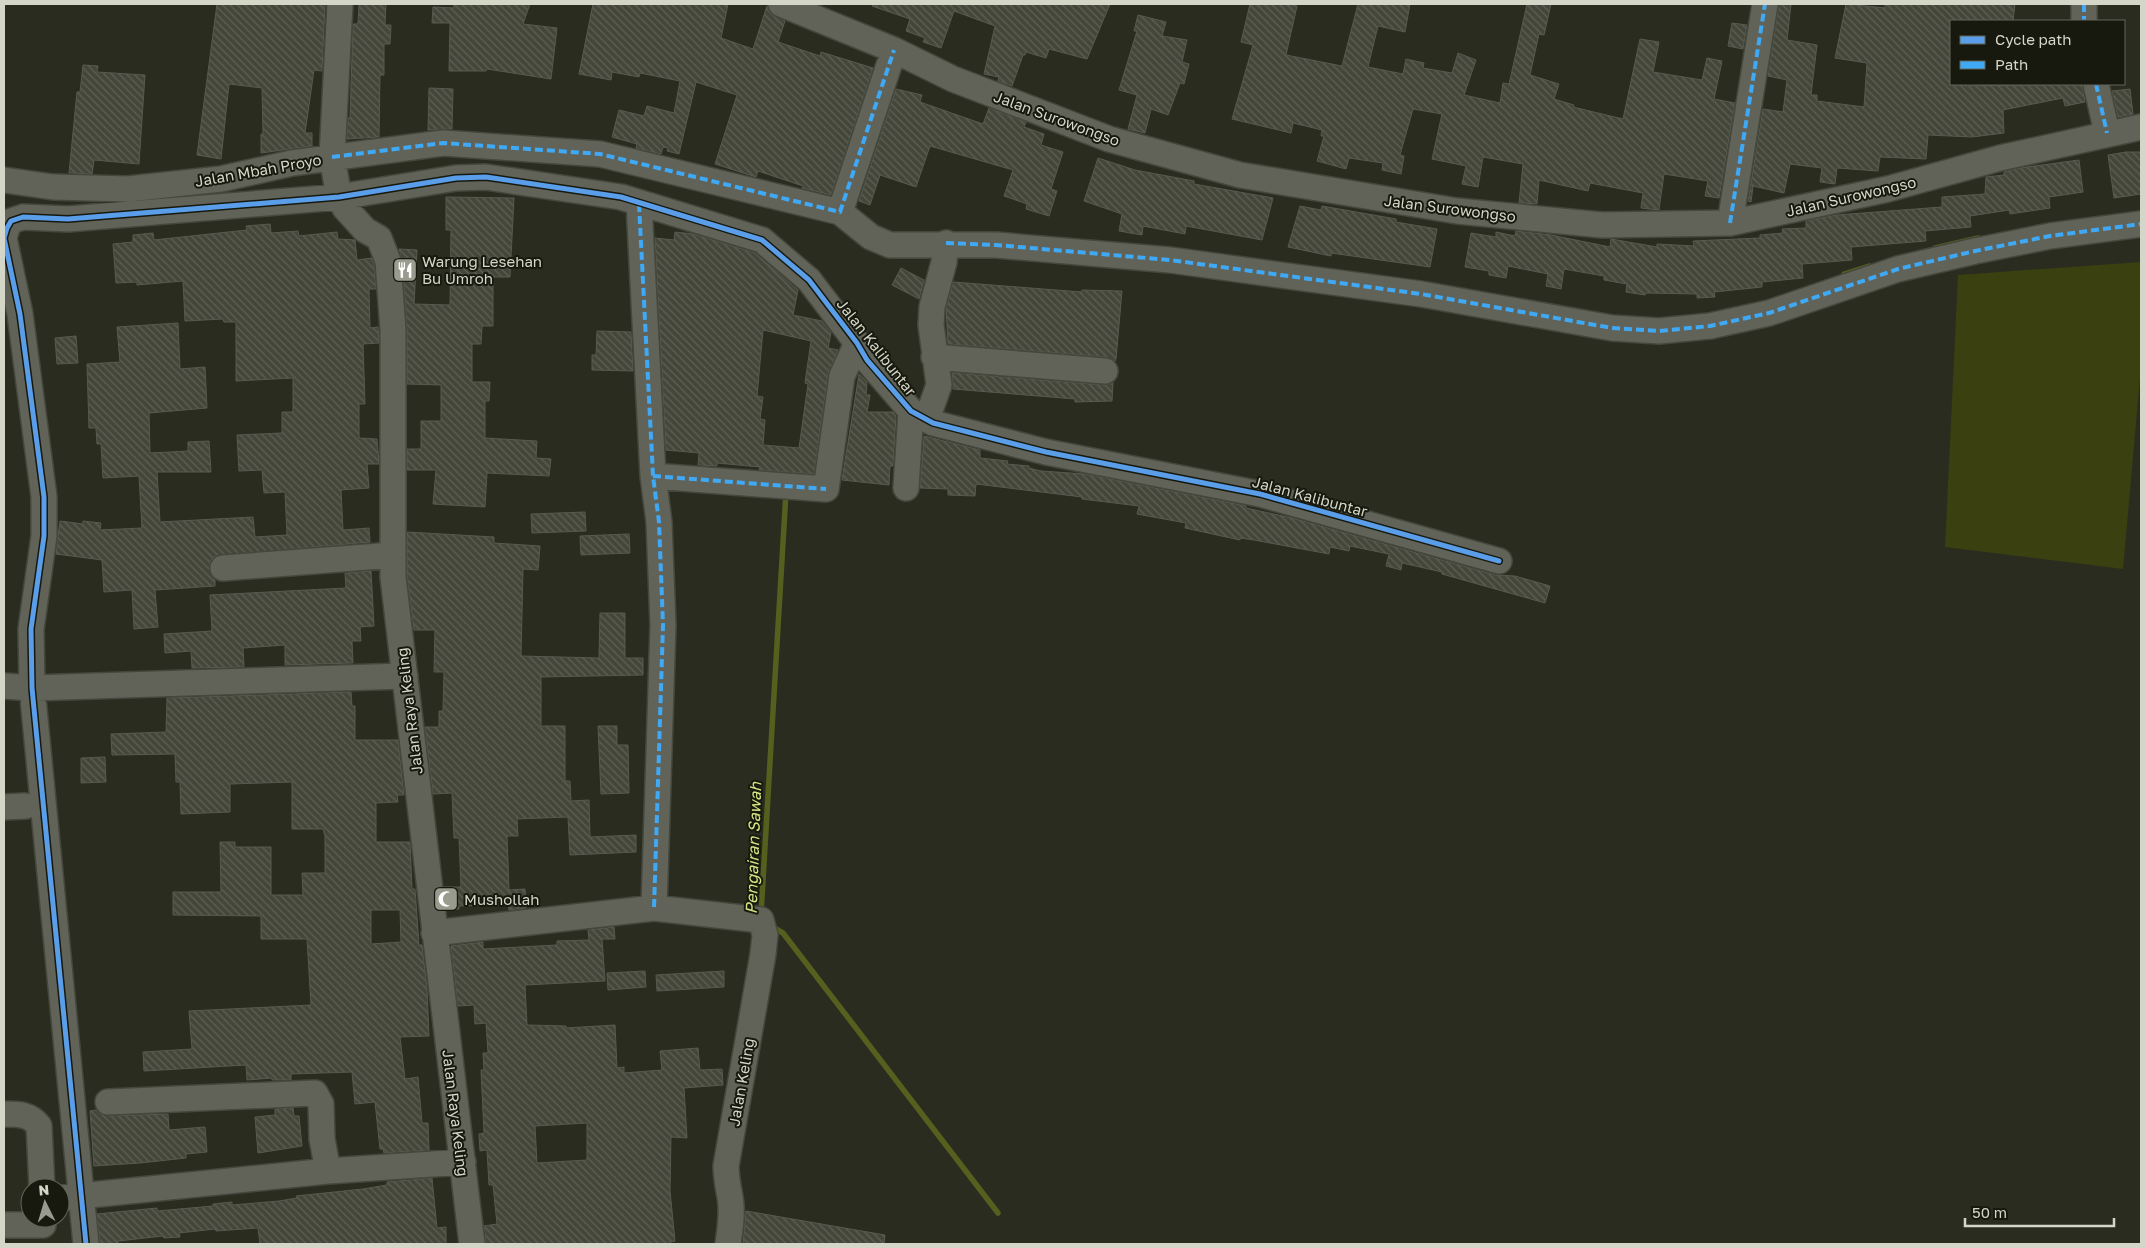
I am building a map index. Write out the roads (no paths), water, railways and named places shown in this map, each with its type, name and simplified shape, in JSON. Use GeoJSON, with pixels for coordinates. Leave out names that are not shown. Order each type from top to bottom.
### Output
{"type":"FeatureCollection","features":[{"type":"Feature","properties":{"kind":"street"},"geometry":{"type":"LineString","coordinates":[[338,196],[332,158],[340,4]]}},
{"type":"Feature","properties":{"kind":"street","name":"Jalan Surowongso"},"geometry":{"type":"LineString","coordinates":[[781,4],[894,50],[953,79],[1109,139],[1240,175],[1458,211],[1602,225],[1730,223],[1888,189],[2107,133],[2141,127]]}},
{"type":"Feature","properties":{"kind":"street"},"geometry":{"type":"LineString","coordinates":[[1730,223],[1765,4]]}},
{"type":"Feature","properties":{"kind":"street"},"geometry":{"type":"LineString","coordinates":[[2084,4],[2084,20]]}},
{"type":"Feature","properties":{"kind":"street"},"geometry":{"type":"LineString","coordinates":[[894,50],[840,212],[871,237],[882,243],[945,253],[996,245],[1170,260],[1421,294],[1612,328],[1659,331],[1710,326],[1769,313],[1898,268],[2050,236],[2141,224]]}},
{"type":"Feature","properties":{"kind":"street"},"geometry":{"type":"LineString","coordinates":[[2096,85],[2107,133]]}},
{"type":"Feature","properties":{"kind":"street","name":"Jalan Mbah Proyo"},"geometry":{"type":"LineString","coordinates":[[4,180],[53,187],[128,188],[221,179],[292,163],[443,143],[600,154],[840,212]]}},
{"type":"Feature","properties":{"kind":"street","name":"Jalan Kalibuntar"},"geometry":{"type":"LineString","coordinates":[[32,688],[31,629],[44,536],[44,497],[20,314],[4,238],[6,228],[12,221],[23,217],[68,219],[338,196],[456,178],[486,177],[620,198],[762,240],[809,280],[857,343],[867,360],[927,406],[1046,452],[1260,494],[1499,561]]}},
{"type":"Feature","properties":{"kind":"street","name":"Jalan Raya Keling"},"geometry":{"type":"LineString","coordinates":[[338,196],[345,208],[365,230],[379,238],[388,261],[393,330],[393,578],[472,1244]]}},
{"type":"Feature","properties":{"kind":"street"},"geometry":{"type":"LineString","coordinates":[[434,933],[654,908],[663,625],[659,522],[653,476],[640,204]]}},
{"type":"Feature","properties":{"kind":"street"},"geometry":{"type":"LineString","coordinates":[[906,488],[927,406],[934,357],[931,324],[932,307],[945,253]]}},
{"type":"Feature","properties":{"kind":"street"},"geometry":{"type":"LineString","coordinates":[[653,476],[826,488],[842,376],[857,343]]}},
{"type":"Feature","properties":{"kind":"street"},"geometry":{"type":"LineString","coordinates":[[934,357],[1105,371]]}},
{"type":"Feature","properties":{"kind":"street"},"geometry":{"type":"LineString","coordinates":[[223,568],[393,555]]}},
{"type":"Feature","properties":{"kind":"street"},"geometry":{"type":"LineString","coordinates":[[4,686],[32,688],[404,676]]}},
{"type":"Feature","properties":{"kind":"street"},"geometry":{"type":"LineString","coordinates":[[4,694],[32,688]]}},
{"type":"Feature","properties":{"kind":"street"},"geometry":{"type":"LineString","coordinates":[[32,688],[69,1178]]}},
{"type":"Feature","properties":{"kind":"street","name":"Jalan Keling"},"geometry":{"type":"LineString","coordinates":[[654,908],[761,920],[765,935],[726,1166],[726,1181],[732,1218],[728,1244]]}},
{"type":"Feature","properties":{"kind":"street"},"geometry":{"type":"LineString","coordinates":[[108,1102],[315,1093],[321,1104],[322,1138],[328,1171]]}},
{"type":"Feature","properties":{"kind":"street"},"geometry":{"type":"LineString","coordinates":[[4,1114],[20,1114],[33,1118],[39,1126],[42,1178]]}},
{"type":"Feature","properties":{"kind":"street"},"geometry":{"type":"LineString","coordinates":[[86,1244],[70,1197],[328,1171],[463,1162]]}},
{"type":"Feature","properties":{"kind":"street"},"geometry":{"type":"LineString","coordinates":[[4,1225],[43,1229]]}},
{"type":"Feature","properties":{"kind":"waterway"},"geometry":{"type":"LineString","coordinates":[[1935,248],[1978,238]]}},
{"type":"Feature","properties":{"kind":"waterway"},"geometry":{"type":"LineString","coordinates":[[1844,274],[1869,266]]}},
{"type":"Feature","properties":{"kind":"waterway","name":"Pengairan Sawah"},"geometry":{"type":"LineString","coordinates":[[761,914],[786,492]]}},
{"type":"Feature","properties":{"kind":"waterway","name":"Pengairan Sawah"},"geometry":{"type":"LineString","coordinates":[[771,926],[783,933],[998,1213]]}},
{"type":"Feature","properties":{"kind":"place","name":"Warung Lesehan Bu Umroh"},"geometry":{"type":"Point","coordinates":[405,270]}},
{"type":"Feature","properties":{"kind":"place","name":"Mushollah"},"geometry":{"type":"Point","coordinates":[446,899]}}]}
